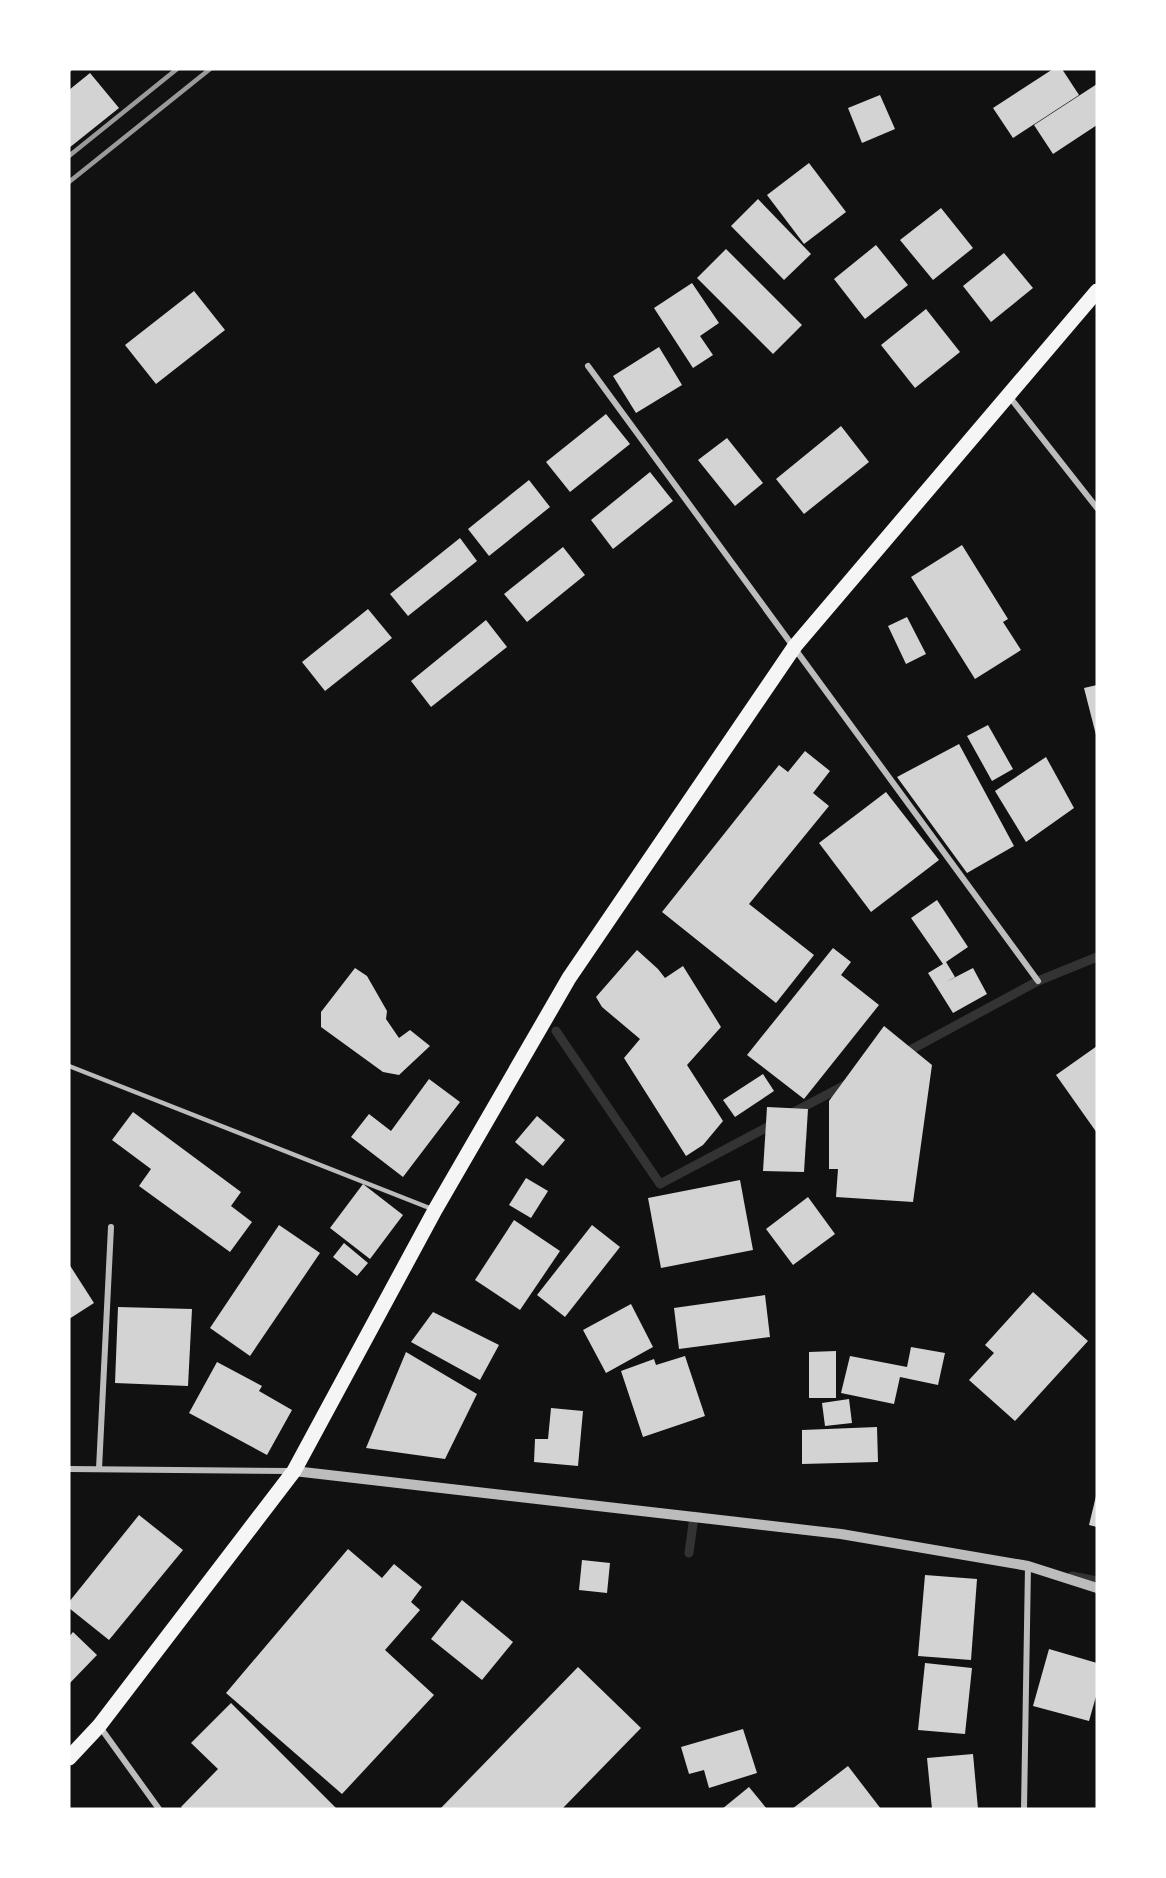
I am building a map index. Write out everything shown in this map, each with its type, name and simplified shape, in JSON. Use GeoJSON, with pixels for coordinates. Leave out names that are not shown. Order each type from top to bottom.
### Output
{"type":"FeatureCollection","features":[{"type":"Feature","properties":{"kind":"main road"},"geometry":{"type":"LineString","coordinates":[[69,1758],[99,1726],[294,1471],[435,1210],[569,978],[795,646],[1097,291]]}},
{"type":"Feature","properties":{"kind":"street"},"geometry":{"type":"LineString","coordinates":[[588,366],[1038,981]]}},
{"type":"Feature","properties":{"kind":"street"},"geometry":{"type":"LineString","coordinates":[[1008,395],[1097,508]]}},
{"type":"Feature","properties":{"kind":"street"},"geometry":{"type":"LineString","coordinates":[[99,1469],[111,1227]]}},
{"type":"Feature","properties":{"kind":"street"},"geometry":{"type":"LineString","coordinates":[[69,1469],[294,1471],[841,1534],[1028,1566],[1097,1588]]}},
{"type":"Feature","properties":{"kind":"street"},"geometry":{"type":"LineString","coordinates":[[1024,1809],[1028,1566]]}},
{"type":"Feature","properties":{"kind":"street"},"geometry":{"type":"LineString","coordinates":[[99,1726],[159,1809]]}},
{"type":"Feature","properties":{"kind":"lane"},"geometry":{"type":"LineString","coordinates":[[69,1066],[435,1210]]}},
{"type":"Feature","properties":{"kind":"building"},"geometry":{"type":"Polygon","coordinates":[[[1053,69],[1062,69],[1079,95],[1013,138],[993,108],[1053,69]]]}},
{"type":"Feature","properties":{"kind":"building"},"geometry":{"type":"Polygon","coordinates":[[[90,73],[119,108],[69,148],[69,90],[90,73]]]}},
{"type":"Feature","properties":{"kind":"building"},"geometry":{"type":"Polygon","coordinates":[[[1097,84],[1097,125],[1053,154],[1034,125],[1097,84]]]}},
{"type":"Feature","properties":{"kind":"building"},"geometry":{"type":"Polygon","coordinates":[[[880,95],[895,129],[862,143],[848,108],[880,95]]]}},
{"type":"Feature","properties":{"kind":"building"},"geometry":{"type":"Polygon","coordinates":[[[809,163],[846,212],[804,244],[767,195],[809,163]]]}},
{"type":"Feature","properties":{"kind":"building"},"geometry":{"type":"Polygon","coordinates":[[[758,199],[811,254],[784,280],[731,226],[758,199]]]}},
{"type":"Feature","properties":{"kind":"building"},"geometry":{"type":"Polygon","coordinates":[[[941,208],[973,248],[933,280],[900,240],[941,208]]]}},
{"type":"Feature","properties":{"kind":"building"},"geometry":{"type":"Polygon","coordinates":[[[876,245],[908,285],[865,319],[834,279],[876,245]]]}},
{"type":"Feature","properties":{"kind":"building"},"geometry":{"type":"Polygon","coordinates":[[[726,249],[802,325],[773,354],[697,278],[726,249]]]}},
{"type":"Feature","properties":{"kind":"building"},"geometry":{"type":"Polygon","coordinates":[[[1004,253],[1033,288],[991,322],[963,286],[1004,253]]]}},
{"type":"Feature","properties":{"kind":"building"},"geometry":{"type":"Polygon","coordinates":[[[692,283],[719,323],[700,336],[713,355],[693,368],[654,308],[692,283]]]}},
{"type":"Feature","properties":{"kind":"building"},"geometry":{"type":"Polygon","coordinates":[[[194,291],[225,330],[156,384],[125,345],[194,291]]]}},
{"type":"Feature","properties":{"kind":"building"},"geometry":{"type":"Polygon","coordinates":[[[926,309],[960,352],[915,388],[881,345],[926,309]]]}},
{"type":"Feature","properties":{"kind":"building"},"geometry":{"type":"Polygon","coordinates":[[[659,347],[682,385],[636,413],[613,376],[659,347]]]}},
{"type":"Feature","properties":{"kind":"building"},"geometry":{"type":"Polygon","coordinates":[[[606,414],[630,444],[570,492],[546,462],[606,414]]]}},
{"type":"Feature","properties":{"kind":"building"},"geometry":{"type":"Polygon","coordinates":[[[841,426],[869,462],[804,514],[776,479],[841,426]]]}},
{"type":"Feature","properties":{"kind":"building"},"geometry":{"type":"Polygon","coordinates":[[[727,438],[763,483],[735,506],[698,460],[727,438]]]}},
{"type":"Feature","properties":{"kind":"building"},"geometry":{"type":"Polygon","coordinates":[[[650,472],[673,501],[613,549],[591,520],[650,472]]]}},
{"type":"Feature","properties":{"kind":"building"},"geometry":{"type":"Polygon","coordinates":[[[529,480],[550,507],[489,556],[468,529],[529,480]]]}},
{"type":"Feature","properties":{"kind":"building"},"geometry":{"type":"Polygon","coordinates":[[[460,538],[477,561],[408,616],[390,594],[460,538]]]}},
{"type":"Feature","properties":{"kind":"building"},"geometry":{"type":"Polygon","coordinates":[[[962,545],[1008,619],[1003,622],[1021,650],[975,679],[911,577],[962,545]]]}},
{"type":"Feature","properties":{"kind":"building"},"geometry":{"type":"Polygon","coordinates":[[[563,547],[585,575],[527,622],[504,594],[563,547]]]}},
{"type":"Feature","properties":{"kind":"building"},"geometry":{"type":"Polygon","coordinates":[[[368,609],[392,638],[325,691],[302,662],[368,609]]]}},
{"type":"Feature","properties":{"kind":"building"},"geometry":{"type":"Polygon","coordinates":[[[907,617],[926,654],[906,664],[888,626],[907,617]]]}},
{"type":"Feature","properties":{"kind":"building"},"geometry":{"type":"Polygon","coordinates":[[[486,620],[507,647],[431,707],[411,681],[486,620]]]}},
{"type":"Feature","properties":{"kind":"building"},"geometry":{"type":"Polygon","coordinates":[[[1097,685],[1097,734],[1096,735],[1084,688],[1097,685]]]}},
{"type":"Feature","properties":{"kind":"building"},"geometry":{"type":"Polygon","coordinates":[[[988,725],[1013,769],[992,781],[967,736],[988,725]]]}},
{"type":"Feature","properties":{"kind":"building"},"geometry":{"type":"Polygon","coordinates":[[[959,744],[1014,846],[967,873],[897,777],[959,744]]]}},
{"type":"Feature","properties":{"kind":"building"},"geometry":{"type":"Polygon","coordinates":[[[805,751],[830,771],[813,793],[829,806],[749,904],[814,955],[776,1003],[662,912],[779,765],[788,772],[805,751]]]}},
{"type":"Feature","properties":{"kind":"building"},"geometry":{"type":"Polygon","coordinates":[[[1046,757],[1074,808],[1026,842],[995,791],[1046,757]]]}},
{"type":"Feature","properties":{"kind":"building"},"geometry":{"type":"Polygon","coordinates":[[[886,792],[939,860],[871,912],[819,843],[886,792]]]}},
{"type":"Feature","properties":{"kind":"building"},"geometry":{"type":"Polygon","coordinates":[[[937,900],[968,947],[946,962],[955,977],[946,982],[973,968],[987,994],[953,1013],[928,973],[943,964],[911,918],[937,900]]]}},
{"type":"Feature","properties":{"kind":"building"},"geometry":{"type":"Polygon","coordinates":[[[833,948],[851,962],[841,975],[879,1005],[804,1099],[747,1055],[833,948]]]}},
{"type":"Feature","properties":{"kind":"building"},"geometry":{"type":"Polygon","coordinates":[[[637,950],[665,978],[683,966],[721,1027],[687,1065],[723,1121],[703,1145],[686,1156],[624,1058],[640,1039],[602,1007],[596,997],[637,950]]]}},
{"type":"Feature","properties":{"kind":"building"},"geometry":{"type":"Polygon","coordinates":[[[355,968],[367,976],[387,1011],[386,1019],[399,1038],[410,1030],[430,1046],[399,1075],[383,1072],[321,1027],[321,1012],[355,968]]]}},
{"type":"Feature","properties":{"kind":"building"},"geometry":{"type":"Polygon","coordinates":[[[884,1026],[932,1065],[913,1202],[836,1197],[838,1169],[829,1169],[829,1101],[884,1026]]]}},
{"type":"Feature","properties":{"kind":"building"},"geometry":{"type":"Polygon","coordinates":[[[1097,1046],[1097,1133],[1056,1075],[1097,1046]]]}},
{"type":"Feature","properties":{"kind":"building"},"geometry":{"type":"Polygon","coordinates":[[[763,1074],[774,1091],[735,1117],[723,1100],[763,1074]]]}},
{"type":"Feature","properties":{"kind":"building"},"geometry":{"type":"Polygon","coordinates":[[[429,1079],[460,1102],[403,1177],[351,1137],[369,1114],[391,1131],[429,1079]]]}},
{"type":"Feature","properties":{"kind":"building"},"geometry":{"type":"Polygon","coordinates":[[[767,1107],[808,1109],[804,1172],[763,1171],[767,1107]]]}},
{"type":"Feature","properties":{"kind":"building"},"geometry":{"type":"Polygon","coordinates":[[[133,1112],[241,1192],[231,1206],[252,1222],[230,1252],[139,1186],[151,1169],[112,1140],[133,1112]]]}},
{"type":"Feature","properties":{"kind":"building"},"geometry":{"type":"Polygon","coordinates":[[[537,1116],[565,1140],[543,1166],[515,1142],[537,1116]]]}},
{"type":"Feature","properties":{"kind":"building"},"geometry":{"type":"Polygon","coordinates":[[[526,1178],[548,1191],[531,1218],[509,1205],[526,1178]]]}},
{"type":"Feature","properties":{"kind":"building"},"geometry":{"type":"Polygon","coordinates":[[[740,1180],[753,1250],[661,1268],[648,1198],[740,1180]]]}},
{"type":"Feature","properties":{"kind":"building"},"geometry":{"type":"Polygon","coordinates":[[[363,1184],[403,1215],[370,1259],[330,1228],[363,1184]]]}},
{"type":"Feature","properties":{"kind":"building"},"geometry":{"type":"Polygon","coordinates":[[[808,1197],[835,1234],[793,1265],[766,1229],[808,1197]]]}},
{"type":"Feature","properties":{"kind":"building"},"geometry":{"type":"Polygon","coordinates":[[[514,1220],[560,1251],[520,1310],[475,1280],[514,1220]]]}},
{"type":"Feature","properties":{"kind":"building"},"geometry":{"type":"Polygon","coordinates":[[[279,1225],[320,1253],[250,1356],[210,1328],[279,1225]]]}},
{"type":"Feature","properties":{"kind":"building"},"geometry":{"type":"Polygon","coordinates":[[[592,1225],[620,1247],[565,1317],[537,1295],[592,1225]]]}},
{"type":"Feature","properties":{"kind":"building"},"geometry":{"type":"Polygon","coordinates":[[[344,1243],[368,1263],[357,1276],[333,1257],[344,1243]]]}},
{"type":"Feature","properties":{"kind":"building"},"geometry":{"type":"Polygon","coordinates":[[[69,1264],[94,1303],[69,1319],[69,1264]]]}},
{"type":"Feature","properties":{"kind":"building"},"geometry":{"type":"Polygon","coordinates":[[[1033,1292],[1088,1341],[1015,1421],[969,1380],[994,1353],[985,1345],[1033,1292]]]}},
{"type":"Feature","properties":{"kind":"building"},"geometry":{"type":"Polygon","coordinates":[[[765,1295],[770,1337],[679,1349],[674,1308],[765,1295]]]}},
{"type":"Feature","properties":{"kind":"building"},"geometry":{"type":"Polygon","coordinates":[[[631,1304],[653,1347],[606,1373],[583,1330],[631,1304]]]}},
{"type":"Feature","properties":{"kind":"building"},"geometry":{"type":"Polygon","coordinates":[[[118,1307],[192,1309],[188,1386],[115,1383],[118,1307]]]}},
{"type":"Feature","properties":{"kind":"building"},"geometry":{"type":"Polygon","coordinates":[[[433,1312],[499,1345],[480,1380],[411,1342],[433,1312]]]}},
{"type":"Feature","properties":{"kind":"building"},"geometry":{"type":"Polygon","coordinates":[[[911,1347],[945,1353],[938,1385],[900,1377],[894,1404],[841,1393],[850,1356],[907,1367],[911,1347]]]}},
{"type":"Feature","properties":{"kind":"building"},"geometry":{"type":"Polygon","coordinates":[[[836,1351],[836,1398],[809,1398],[809,1352],[836,1351]]]}},
{"type":"Feature","properties":{"kind":"building"},"geometry":{"type":"Polygon","coordinates":[[[406,1352],[477,1394],[445,1459],[366,1448],[406,1352]]]}},
{"type":"Feature","properties":{"kind":"building"},"geometry":{"type":"Polygon","coordinates":[[[685,1356],[705,1416],[643,1437],[621,1371],[654,1359],[656,1365],[685,1356]]]}},
{"type":"Feature","properties":{"kind":"building"},"geometry":{"type":"Polygon","coordinates":[[[217,1362],[262,1386],[259,1391],[292,1410],[267,1455],[189,1413],[217,1362]]]}},
{"type":"Feature","properties":{"kind":"building"},"geometry":{"type":"Polygon","coordinates":[[[849,1399],[852,1423],[825,1426],[822,1403],[849,1399]]]}},
{"type":"Feature","properties":{"kind":"building"},"geometry":{"type":"Polygon","coordinates":[[[551,1408],[583,1411],[578,1466],[534,1462],[535,1439],[548,1439],[551,1408]]]}},
{"type":"Feature","properties":{"kind":"building"},"geometry":{"type":"Polygon","coordinates":[[[877,1427],[878,1462],[802,1464],[802,1430],[877,1427]]]}},
{"type":"Feature","properties":{"kind":"building"},"geometry":{"type":"Polygon","coordinates":[[[1097,1492],[1097,1527],[1089,1525],[1097,1492]]]}},
{"type":"Feature","properties":{"kind":"building"},"geometry":{"type":"Polygon","coordinates":[[[139,1515],[183,1550],[109,1640],[69,1608],[69,1602],[139,1515]]]}},
{"type":"Feature","properties":{"kind":"building"},"geometry":{"type":"Polygon","coordinates":[[[348,1549],[382,1578],[394,1564],[422,1587],[411,1602],[420,1610],[385,1650],[434,1695],[342,1794],[226,1693],[348,1549]]]}},
{"type":"Feature","properties":{"kind":"building"},"geometry":{"type":"Polygon","coordinates":[[[582,1560],[610,1563],[607,1593],[579,1590],[582,1560]]]}},
{"type":"Feature","properties":{"kind":"building"},"geometry":{"type":"Polygon","coordinates":[[[925,1575],[977,1579],[971,1660],[918,1656],[925,1575]]]}},
{"type":"Feature","properties":{"kind":"building"},"geometry":{"type":"Polygon","coordinates":[[[462,1600],[513,1642],[482,1680],[431,1639],[462,1600]]]}},
{"type":"Feature","properties":{"kind":"building"},"geometry":{"type":"Polygon","coordinates":[[[73,1632],[97,1655],[69,1684],[69,1637],[73,1632]]]}},
{"type":"Feature","properties":{"kind":"building"},"geometry":{"type":"Polygon","coordinates":[[[1049,1649],[1097,1663],[1097,1693],[1089,1721],[1033,1706],[1049,1649]]]}},
{"type":"Feature","properties":{"kind":"building"},"geometry":{"type":"Polygon","coordinates":[[[925,1663],[972,1668],[965,1734],[918,1730],[925,1663]]]}},
{"type":"Feature","properties":{"kind":"building"},"geometry":{"type":"Polygon","coordinates":[[[578,1667],[641,1728],[562,1809],[440,1809],[578,1667]]]}},
{"type":"Feature","properties":{"kind":"building"},"geometry":{"type":"Polygon","coordinates":[[[231,1703],[337,1809],[183,1809],[181,1807],[218,1769],[191,1743],[231,1703]]]}},
{"type":"Feature","properties":{"kind":"building"},"geometry":{"type":"Polygon","coordinates":[[[743,1729],[757,1773],[709,1788],[704,1770],[689,1774],[681,1747],[743,1729]]]}},
{"type":"Feature","properties":{"kind":"building"},"geometry":{"type":"Polygon","coordinates":[[[973,1754],[978,1809],[932,1809],[927,1758],[973,1754]]]}},
{"type":"Feature","properties":{"kind":"building"},"geometry":{"type":"Polygon","coordinates":[[[848,1766],[881,1809],[792,1809],[848,1766]]]}},
{"type":"Feature","properties":{"kind":"building"},"geometry":{"type":"Polygon","coordinates":[[[749,1787],[767,1809],[722,1809],[749,1787]]]}},
{"type":"Feature","properties":{"kind":"waterway"},"geometry":{"type":"LineString","coordinates":[[903,1054],[1038,981],[1097,957]]}},
{"type":"Feature","properties":{"kind":"waterway"},"geometry":{"type":"LineString","coordinates":[[556,1031],[660,1184],[775,1123]]}},
{"type":"Feature","properties":{"kind":"waterway"},"geometry":{"type":"LineString","coordinates":[[792,1113],[849,1083]]}},
{"type":"Feature","properties":{"kind":"waterway"},"geometry":{"type":"LineString","coordinates":[[689,1553],[694,1516],[700,1517]]}},
{"type":"Feature","properties":{"kind":"waterway"},"geometry":{"type":"LineString","coordinates":[[1072,1576],[1097,1581]]}},
{"type":"Feature","properties":{"kind":"railway"},"geometry":{"type":"LineString","coordinates":[[69,156],[177,69]]}},
{"type":"Feature","properties":{"kind":"railway"},"geometry":{"type":"LineString","coordinates":[[69,182],[210,69]]}}]}
